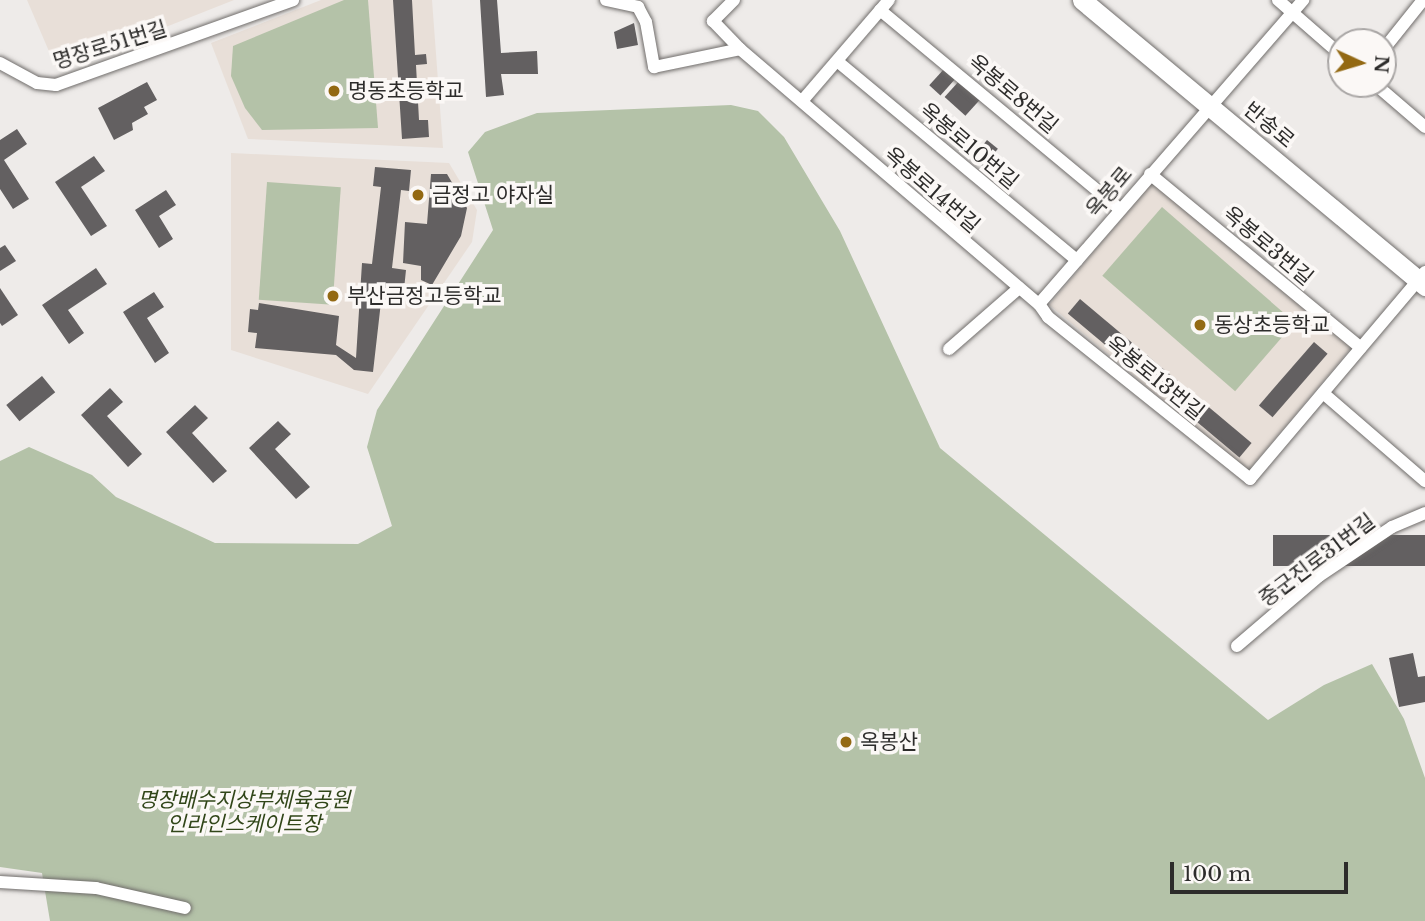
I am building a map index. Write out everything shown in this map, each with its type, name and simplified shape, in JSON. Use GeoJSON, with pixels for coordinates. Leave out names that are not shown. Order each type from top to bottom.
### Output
{"type":"FeatureCollection","features":[{"type":"Feature","properties":{"kind":"main road","name":"반송로"},"geometry":{"type":"LineString","coordinates":[[1082,0],[1423,279]]}},
{"type":"Feature","properties":{"kind":"street","name":"명장로51번길"},"geometry":{"type":"LineString","coordinates":[[0,63],[37,83],[56,85],[194,39],[293,0]]}},
{"type":"Feature","properties":{"kind":"street"},"geometry":{"type":"LineString","coordinates":[[606,0],[638,7],[646,22],[654,66],[740,49]]}},
{"type":"Feature","properties":{"kind":"street","name":"옥봉로14번길"},"geometry":{"type":"LineString","coordinates":[[734,0],[713,21],[740,49],[1039,304]]}},
{"type":"Feature","properties":{"kind":"street"},"geometry":{"type":"LineString","coordinates":[[1278,0],[1327,43]]}},
{"type":"Feature","properties":{"kind":"street","name":"옥봉로"},"geometry":{"type":"LineString","coordinates":[[1039,304],[1209,105],[1303,0]]}},
{"type":"Feature","properties":{"kind":"street"},"geometry":{"type":"LineString","coordinates":[[1397,32],[1423,0]]}},
{"type":"Feature","properties":{"kind":"street"},"geometry":{"type":"LineString","coordinates":[[802,101],[885,5]]}},
{"type":"Feature","properties":{"kind":"street","name":"옥봉로8번길"},"geometry":{"type":"LineString","coordinates":[[885,5],[1120,209]]}},
{"type":"Feature","properties":{"kind":"street","name":"옥봉로10번길"},"geometry":{"type":"LineString","coordinates":[[837,61],[1077,260]]}},
{"type":"Feature","properties":{"kind":"street"},"geometry":{"type":"LineString","coordinates":[[1391,98],[1425,127]]}},
{"type":"Feature","properties":{"kind":"street","name":"옥봉로3번길"},"geometry":{"type":"LineString","coordinates":[[1150,174],[1361,348]]}},
{"type":"Feature","properties":{"kind":"street"},"geometry":{"type":"LineString","coordinates":[[1423,279],[1323,393],[1425,481]]}},
{"type":"Feature","properties":{"kind":"street"},"geometry":{"type":"LineString","coordinates":[[949,349],[1019,288]]}},
{"type":"Feature","properties":{"kind":"street","name":"옥봉로13번길"},"geometry":{"type":"LineString","coordinates":[[1039,304],[1048,317],[1250,479],[1323,393]]}},
{"type":"Feature","properties":{"kind":"street","name":"중군진로31번길"},"geometry":{"type":"LineString","coordinates":[[1237,646],[1319,576],[1392,527],[1425,513]]}},
{"type":"Feature","properties":{"kind":"street"},"geometry":{"type":"LineString","coordinates":[[0,882],[96,888],[185,908]]}},
{"type":"Feature","properties":{"kind":"shaded area"},"geometry":{"type":"Polygon","coordinates":[[[27,0],[234,0],[57,70],[27,0]]]}},
{"type":"Feature","properties":{"kind":"shaded area","name":"명동초등학교"},"geometry":{"type":"Polygon","coordinates":[[[321,0],[432,0],[443,148],[248,139],[211,43],[321,0]]]}},
{"type":"Feature","properties":{"kind":"shaded area","name":"부산금정고등학교"},"geometry":{"type":"Polygon","coordinates":[[[231,153],[449,163],[477,210],[472,242],[368,394],[231,350],[231,153]]]}},
{"type":"Feature","properties":{"kind":"shaded area","name":"동상초등학교"},"geometry":{"type":"Polygon","coordinates":[[[1154,180],[1352,346],[1248,471],[1049,305],[1154,180]]]}},
{"type":"Feature","properties":{"kind":"green space"},"geometry":{"type":"Polygon","coordinates":[[[344,0],[368,0],[378,128],[262,130],[245,108],[231,76],[233,46],[344,0]]]}},
{"type":"Feature","properties":{"kind":"green space","name":"명장배수지상부체육공원 인라인스케이트장"},"geometry":{"type":"Polygon","coordinates":[[[731,105],[758,111],[784,137],[840,231],[940,448],[1268,720],[1324,685],[1372,664],[1404,719],[1425,778],[1425,921],[50,921],[42,873],[0,867],[0,461],[29,447],[92,475],[116,497],[215,543],[358,544],[392,526],[367,447],[377,410],[493,230],[468,152],[485,132],[537,113],[731,105]]]}},
{"type":"Feature","properties":{"kind":"green space"},"geometry":{"type":"Polygon","coordinates":[[[267,182],[341,187],[333,305],[259,300],[267,182]]]}},
{"type":"Feature","properties":{"kind":"green space"},"geometry":{"type":"Polygon","coordinates":[[[1162,207],[1295,322],[1235,391],[1102,276],[1162,207]]]}},
{"type":"Feature","properties":{"kind":"building"},"geometry":{"type":"Polygon","coordinates":[[[393,0],[412,0],[415,55],[426,54],[427,64],[416,65],[419,120],[428,120],[429,137],[402,139],[393,0]]]}},
{"type":"Feature","properties":{"kind":"building"},"geometry":{"type":"Polygon","coordinates":[[[480,0],[497,0],[501,53],[537,51],[538,74],[501,74],[504,95],[486,97],[480,0]]]}},
{"type":"Feature","properties":{"kind":"building"},"geometry":{"type":"Polygon","coordinates":[[[634,23],[638,45],[617,49],[614,32],[634,23]]]}},
{"type":"Feature","properties":{"kind":"building"},"geometry":{"type":"Polygon","coordinates":[[[995,64],[1008,76],[996,89],[986,80],[995,64]]]}},
{"type":"Feature","properties":{"kind":"building"},"geometry":{"type":"Polygon","coordinates":[[[944,69],[955,79],[940,95],[929,85],[944,69]]]}},
{"type":"Feature","properties":{"kind":"building"},"geometry":{"type":"Polygon","coordinates":[[[960,80],[981,99],[965,116],[945,97],[960,80]]]}},
{"type":"Feature","properties":{"kind":"building"},"geometry":{"type":"Polygon","coordinates":[[[147,82],[157,100],[144,107],[148,114],[132,123],[133,130],[114,140],[98,108],[147,82]]]}},
{"type":"Feature","properties":{"kind":"building"},"geometry":{"type":"Polygon","coordinates":[[[17,129],[27,144],[4,160],[29,199],[13,209],[0,189],[0,140],[17,129]]]}},
{"type":"Feature","properties":{"kind":"building"},"geometry":{"type":"Polygon","coordinates":[[[987,140],[998,149],[983,167],[973,158],[987,140]]]}},
{"type":"Feature","properties":{"kind":"building"},"geometry":{"type":"Polygon","coordinates":[[[94,156],[105,171],[81,187],[107,226],[91,236],[55,182],[94,156]]]}},
{"type":"Feature","properties":{"kind":"building"},"geometry":{"type":"Polygon","coordinates":[[[375,167],[411,170],[409,191],[401,190],[392,268],[406,270],[403,299],[387,297],[387,303],[381,302],[373,372],[354,370],[336,355],[255,348],[257,333],[248,332],[250,309],[258,310],[259,303],[339,316],[336,345],[356,358],[362,263],[372,264],[381,187],[373,186],[375,167]]]}},
{"type":"Feature","properties":{"kind":"building"},"geometry":{"type":"Polygon","coordinates":[[[431,174],[447,174],[467,208],[461,236],[432,285],[421,280],[421,266],[403,263],[405,222],[427,224],[431,174]]]}},
{"type":"Feature","properties":{"kind":"building"},"geometry":{"type":"Polygon","coordinates":[[[166,190],[176,205],[159,216],[173,239],[159,248],[135,210],[166,190]]]}},
{"type":"Feature","properties":{"kind":"building"},"geometry":{"type":"Polygon","coordinates":[[[5,245],[16,261],[0,271],[0,248],[5,245]]]}},
{"type":"Feature","properties":{"kind":"building"},"geometry":{"type":"Polygon","coordinates":[[[96,268],[107,284],[68,310],[84,333],[69,344],[42,305],[96,268]]]}},
{"type":"Feature","properties":{"kind":"building"},"geometry":{"type":"Polygon","coordinates":[[[0,288],[18,315],[2,326],[0,323],[0,288]]]}},
{"type":"Feature","properties":{"kind":"building"},"geometry":{"type":"Polygon","coordinates":[[[154,292],[164,307],[147,318],[169,353],[155,363],[123,312],[154,292]]]}},
{"type":"Feature","properties":{"kind":"building"},"geometry":{"type":"Polygon","coordinates":[[[1080,299],[1252,443],[1239,458],[1068,314],[1080,299]]]}},
{"type":"Feature","properties":{"kind":"building"},"geometry":{"type":"Polygon","coordinates":[[[1314,342],[1328,354],[1272,417],[1259,405],[1314,342]]]}},
{"type":"Feature","properties":{"kind":"building"},"geometry":{"type":"Polygon","coordinates":[[[42,376],[55,392],[19,421],[6,405],[42,376]]]}},
{"type":"Feature","properties":{"kind":"building"},"geometry":{"type":"Polygon","coordinates":[[[110,388],[123,402],[107,416],[142,454],[128,467],[81,415],[110,388]]]}},
{"type":"Feature","properties":{"kind":"building"},"geometry":{"type":"Polygon","coordinates":[[[195,405],[208,418],[192,433],[227,471],[213,483],[166,432],[195,405]]]}},
{"type":"Feature","properties":{"kind":"building"},"geometry":{"type":"Polygon","coordinates":[[[278,421],[291,434],[275,449],[310,487],[296,499],[249,448],[278,421]]]}},
{"type":"Feature","properties":{"kind":"building"},"geometry":{"type":"Polygon","coordinates":[[[1273,535],[1425,535],[1425,566],[1273,566],[1273,535]]]}},
{"type":"Feature","properties":{"kind":"building"},"geometry":{"type":"Polygon","coordinates":[[[1413,653],[1418,677],[1425,676],[1425,702],[1399,707],[1389,658],[1413,653]]]}},
{"type":"Feature","properties":{"kind":"place","name":"명동초등학교"},"geometry":{"type":"Point","coordinates":[334,91]}},
{"type":"Feature","properties":{"kind":"place","name":"금정고 야자실"},"geometry":{"type":"Point","coordinates":[418,195]}},
{"type":"Feature","properties":{"kind":"place","name":"부산금정고등학교"},"geometry":{"type":"Point","coordinates":[333,296]}},
{"type":"Feature","properties":{"kind":"place","name":"동상초등학교"},"geometry":{"type":"Point","coordinates":[1200,325]}},
{"type":"Feature","properties":{"kind":"place","name":"옥봉산"},"geometry":{"type":"Point","coordinates":[846,742]}}]}
